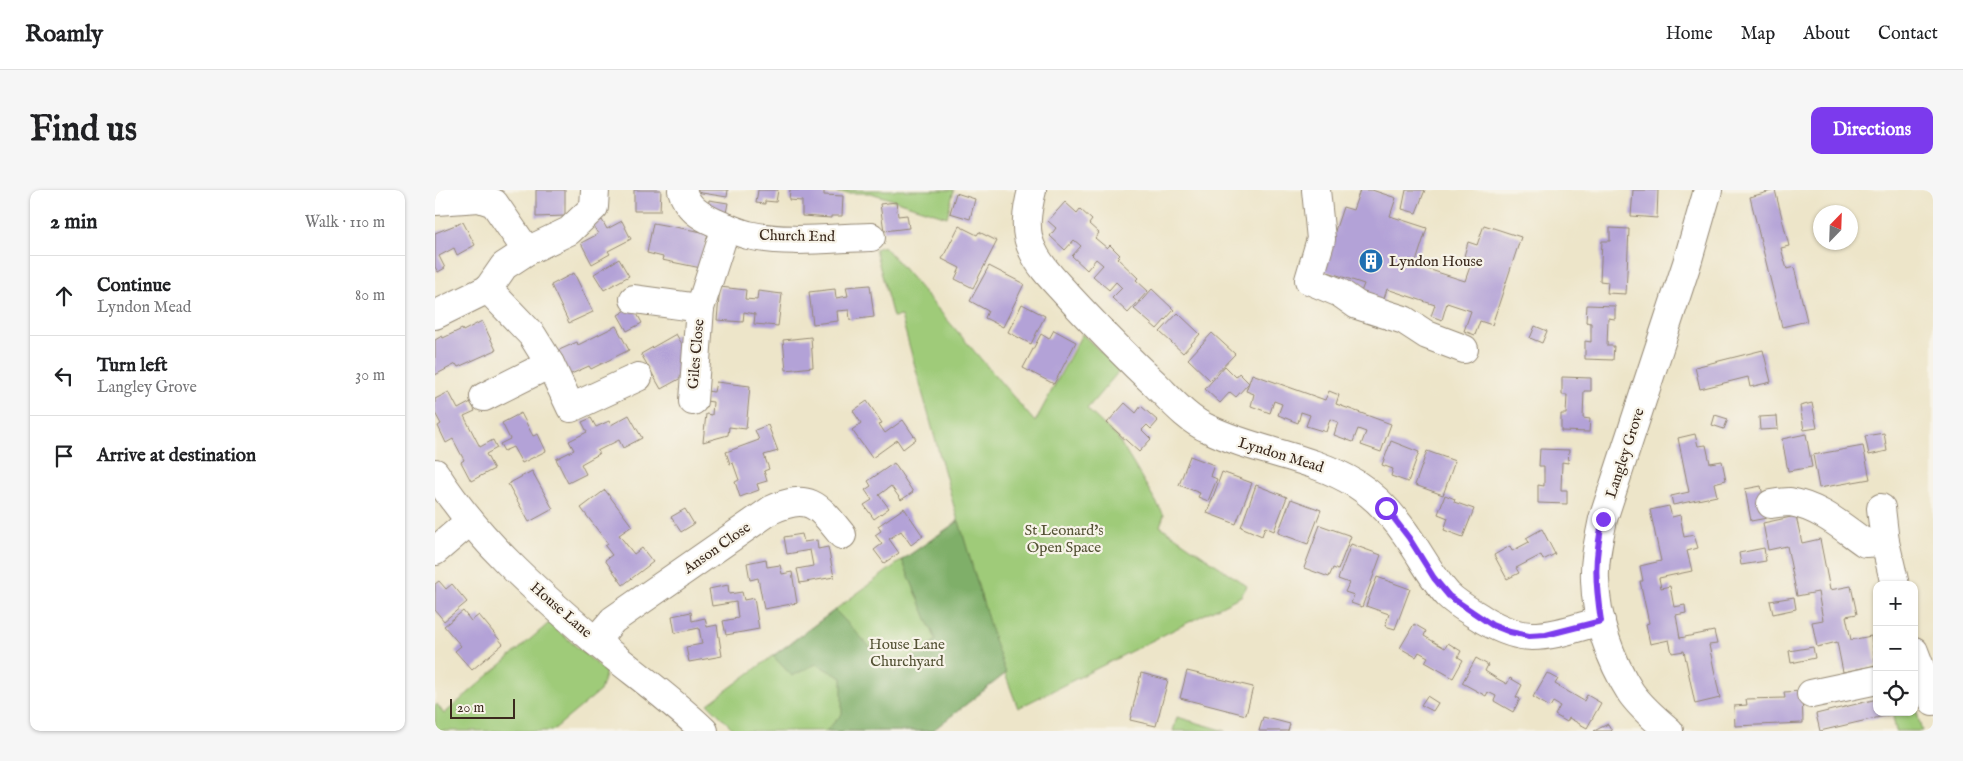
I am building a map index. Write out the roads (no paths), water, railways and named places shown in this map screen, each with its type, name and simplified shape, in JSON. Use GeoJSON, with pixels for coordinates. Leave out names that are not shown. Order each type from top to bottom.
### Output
{"type":"FeatureCollection","features":[{"type":"Feature","properties":{"kind":"street","name":"Church End"},"geometry":{"type":"LineString","coordinates":[[682,190],[686,202],[695,212],[706,219],[749,235],[778,238],[871,237]]}},
{"type":"Feature","properties":{"kind":"street","name":"Lyndon Mead"},"geometry":{"type":"LineString","coordinates":[[1032,190],[1026,229],[1033,251],[1046,272],[1113,344],[1186,414],[1207,428],[1232,439],[1319,466],[1340,474],[1361,488],[1386,508],[1409,538],[1434,578],[1449,596],[1492,625],[1510,632],[1529,636],[1546,635],[1601,621]]}},
{"type":"Feature","properties":{"kind":"street"},"geometry":{"type":"LineString","coordinates":[[1315,190],[1321,239],[1309,280],[1340,293],[1357,305],[1404,320],[1427,335],[1464,349]]}},
{"type":"Feature","properties":{"kind":"street","name":"Langley Grove"},"geometry":{"type":"LineString","coordinates":[[1669,731],[1632,694],[1614,662],[1601,621],[1595,580],[1597,547],[1603,519],[1687,262],[1708,190]]}},
{"type":"Feature","properties":{"kind":"street"},"geometry":{"type":"LineString","coordinates":[[436,201],[479,198],[494,204],[527,251]]}},
{"type":"Feature","properties":{"kind":"street"},"geometry":{"type":"LineString","coordinates":[[435,314],[489,289],[504,266],[527,251],[569,231],[595,198]]}},
{"type":"Feature","properties":{"kind":"street","name":"Giles Close"},"geometry":{"type":"LineString","coordinates":[[693,400],[700,308],[726,227]]}},
{"type":"Feature","properties":{"kind":"street"},"geometry":{"type":"LineString","coordinates":[[489,289],[532,335],[550,364],[571,408],[638,377]]}},
{"type":"Feature","properties":{"kind":"street","name":"Giles Close"},"geometry":{"type":"LineString","coordinates":[[634,299],[700,308]]}},
{"type":"Feature","properties":{"kind":"street"},"geometry":{"type":"LineString","coordinates":[[484,397],[550,364]]}},
{"type":"Feature","properties":{"kind":"street","name":"House Lane"},"geometry":{"type":"LineString","coordinates":[[435,473],[451,498],[470,521],[523,577],[704,731]]}},
{"type":"Feature","properties":{"kind":"street","name":"Anson Close"},"geometry":{"type":"LineString","coordinates":[[595,640],[613,620],[771,510],[786,502],[801,501],[822,510],[842,535]]}},
{"type":"Feature","properties":{"kind":"street"},"geometry":{"type":"LineString","coordinates":[[1771,504],[1790,502],[1816,510],[1838,522],[1865,543],[1885,542]]}},
{"type":"Feature","properties":{"kind":"street"},"geometry":{"type":"LineString","coordinates":[[1881,508],[1885,542],[1894,581]]}},
{"type":"Feature","properties":{"kind":"street"},"geometry":{"type":"LineString","coordinates":[[435,550],[470,521]]}},
{"type":"Feature","properties":{"kind":"street"},"geometry":{"type":"LineString","coordinates":[[1918,669],[1933,701]]}},
{"type":"Feature","properties":{"kind":"street"},"geometry":{"type":"LineString","coordinates":[[1811,694],[1873,681]]}},
{"type":"Feature","properties":{"kind":"place","name":"Lyndon House"},"geometry":{"type":"Point","coordinates":[1371,261]}},
{"type":"Feature","properties":{"kind":"park label","name":"St Leonard's Open Space"},"geometry":{"type":"Point","coordinates":[1064,538]}},
{"type":"Feature","properties":{"kind":"park label","name":"House Lane Churchyard"},"geometry":{"type":"Point","coordinates":[907,652]}}]}
